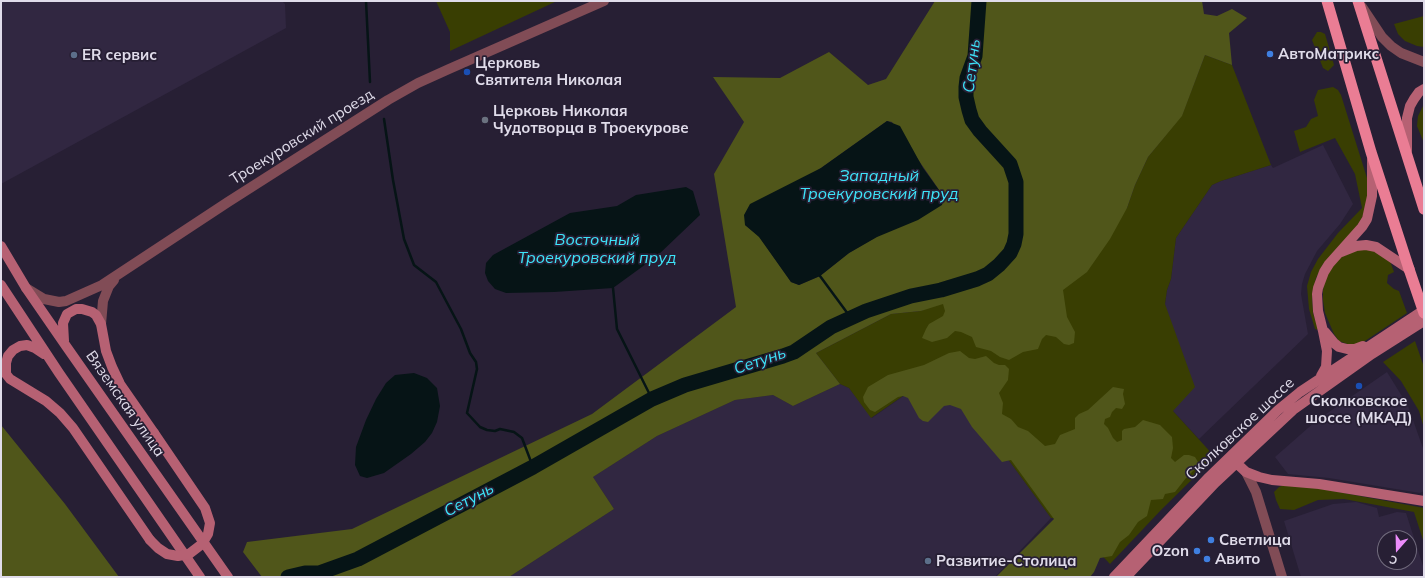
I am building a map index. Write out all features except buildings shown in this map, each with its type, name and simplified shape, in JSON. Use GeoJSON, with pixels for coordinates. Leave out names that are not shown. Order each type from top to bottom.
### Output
{"type":"FeatureCollection","features":[{"type":"Feature","properties":{"kind":"highway"},"geometry":{"type":"LineString","coordinates":[[1328,1],[1371,152],[1424,313]]}},
{"type":"Feature","properties":{"kind":"highway"},"geometry":{"type":"LineString","coordinates":[[1358,2],[1424,209]]}},
{"type":"Feature","properties":{"kind":"main road"},"geometry":{"type":"LineString","coordinates":[[1407,156],[1407,118],[1410,106],[1419,92],[1424,89]]}},
{"type":"Feature","properties":{"kind":"main road"},"geometry":{"type":"LineString","coordinates":[[1320,378],[1325,372],[1327,351],[1324,331],[1318,311],[1318,288],[1324,272],[1367,219],[1372,196],[1371,152]]}},
{"type":"Feature","properties":{"kind":"main road"},"geometry":{"type":"LineString","coordinates":[[1339,253],[1356,246],[1366,245],[1376,247],[1409,269]]}},
{"type":"Feature","properties":{"kind":"main road","name":"Вяземская улица"},"geometry":{"type":"LineString","coordinates":[[1,246],[26,288],[228,577]]}},
{"type":"Feature","properties":{"kind":"main road"},"geometry":{"type":"LineString","coordinates":[[1,285],[49,358],[200,577]]}},
{"type":"Feature","properties":{"kind":"main road"},"geometry":{"type":"LineString","coordinates":[[49,358],[35,348],[27,345],[20,346],[13,350],[8,356],[3,370],[15,383],[30,390],[46,401],[73,428],[150,540],[158,548],[167,554],[184,555],[194,551],[202,544],[208,534],[210,523],[205,508],[120,384],[106,351],[100,322],[92,312],[82,309],[67,314],[62,330],[66,346]]}},
{"type":"Feature","properties":{"kind":"main road","name":"Сколковское шоссе"},"geometry":{"type":"LineString","coordinates":[[1126,577],[1215,483],[1233,460],[1278,410],[1320,378],[1424,310]]}},
{"type":"Feature","properties":{"kind":"main road","name":"Сколковское шоссе"},"geometry":{"type":"LineString","coordinates":[[1114,577],[1203,482],[1233,460],[1324,386],[1424,321]]}},
{"type":"Feature","properties":{"kind":"main road"},"geometry":{"type":"LineString","coordinates":[[1324,331],[1339,347],[1347,349],[1355,349],[1373,343]]}},
{"type":"Feature","properties":{"kind":"main road"},"geometry":{"type":"LineString","coordinates":[[1233,460],[1246,472],[1258,477],[1272,480],[1319,484],[1424,501]]}},
{"type":"Feature","properties":{"kind":"street","name":"Троекуровский проезд"},"geometry":{"type":"LineString","coordinates":[[60,302],[66,301],[102,285],[117,276],[228,202],[388,100],[418,83],[604,1]]}},
{"type":"Feature","properties":{"kind":"street"},"geometry":{"type":"LineString","coordinates":[[1358,2],[1382,37],[1391,46],[1401,53],[1424,62]]}},
{"type":"Feature","properties":{"kind":"street"},"geometry":{"type":"LineString","coordinates":[[100,322],[105,294],[117,276]]}},
{"type":"Feature","properties":{"kind":"street"},"geometry":{"type":"LineString","coordinates":[[100,322],[96,308],[96,298],[102,285]]}},
{"type":"Feature","properties":{"kind":"street"},"geometry":{"type":"LineString","coordinates":[[67,314],[102,285]]}},
{"type":"Feature","properties":{"kind":"street"},"geometry":{"type":"LineString","coordinates":[[26,288],[44,299],[78,305],[89,309],[92,312]]}},
{"type":"Feature","properties":{"kind":"street"},"geometry":{"type":"LineString","coordinates":[[1246,472],[1256,492],[1282,577]]}},
{"type":"Feature","properties":{"kind":"shaded area"},"geometry":{"type":"Polygon","coordinates":[[[1,1],[282,1],[285,4],[286,28],[1,184],[1,1]]]}},
{"type":"Feature","properties":{"kind":"shaded area"},"geometry":{"type":"Polygon","coordinates":[[[1323,145],[1353,204],[1340,224],[1317,251],[1305,274],[1301,294],[1308,334],[1199,439],[1173,411],[1165,304],[1167,290],[1171,279],[1176,238],[1212,185],[1271,165],[1273,168],[1323,145]]]}},
{"type":"Feature","properties":{"kind":"shaded area"},"geometry":{"type":"Polygon","coordinates":[[[942,369],[1051,518],[995,577],[509,577],[614,509],[593,477],[657,436],[735,400],[773,395],[793,406],[840,384],[849,388],[872,418],[942,369]]]}},
{"type":"Feature","properties":{"kind":"shaded area"},"geometry":{"type":"Polygon","coordinates":[[[1387,372],[1408,406],[1424,451],[1424,491],[1420,493],[1329,478],[1288,474],[1275,457],[1316,421],[1387,372]]]}},
{"type":"Feature","properties":{"kind":"shaded area"},"geometry":{"type":"Polygon","coordinates":[[[1356,502],[1377,508],[1379,517],[1397,512],[1406,513],[1411,530],[1377,530],[1377,570],[1417,570],[1417,547],[1424,569],[1424,577],[1301,577],[1284,521],[1333,504],[1356,502]]]}},
{"type":"Feature","properties":{"kind":"green space"},"geometry":{"type":"Polygon","coordinates":[[[436,1],[557,1],[450,51],[450,32],[436,1]]]}},
{"type":"Feature","properties":{"kind":"green space"},"geometry":{"type":"Polygon","coordinates":[[[935,1],[1202,1],[1204,14],[1217,16],[1232,9],[1247,18],[1229,33],[1232,65],[1205,55],[1182,116],[1148,157],[1135,185],[1127,208],[1110,239],[1087,272],[1063,290],[1067,317],[1075,332],[1074,343],[1069,345],[1064,344],[1056,337],[1046,335],[1042,339],[1038,349],[1023,352],[1009,360],[1000,357],[991,351],[976,347],[972,337],[961,332],[955,331],[947,338],[932,342],[922,338],[929,324],[943,316],[945,311],[943,304],[921,311],[891,314],[816,353],[840,384],[793,406],[773,395],[735,400],[657,436],[593,477],[614,509],[509,577],[262,577],[243,552],[247,542],[352,529],[592,414],[736,307],[714,174],[744,122],[713,77],[780,78],[829,52],[868,85],[886,79],[935,1]],[[887,121],[745,225],[759,236],[791,282],[799,285],[820,276],[849,253],[944,197],[892,122],[887,121]]]}},
{"type":"Feature","properties":{"kind":"green space"},"geometry":{"type":"Polygon","coordinates":[[[1424,16],[1424,47],[1405,41],[1398,34],[1394,24],[1424,16]]]}},
{"type":"Feature","properties":{"kind":"green space"},"geometry":{"type":"Polygon","coordinates":[[[1317,32],[1325,34],[1334,65],[1328,71],[1323,68],[1312,40],[1317,32]]]}},
{"type":"Feature","properties":{"kind":"green space"},"geometry":{"type":"Polygon","coordinates":[[[1205,55],[1232,65],[1271,165],[1212,185],[1176,238],[1171,279],[1167,290],[1165,304],[1195,387],[1173,411],[1215,457],[1161,510],[1110,564],[1068,520],[1051,518],[942,369],[871,418],[849,388],[840,384],[816,353],[891,314],[921,311],[1127,208],[1135,185],[1148,157],[1182,115],[1205,55]]]}},
{"type":"Feature","properties":{"kind":"green space"},"geometry":{"type":"Polygon","coordinates":[[[1333,87],[1338,90],[1341,95],[1367,178],[1368,201],[1364,215],[1353,232],[1323,264],[1316,278],[1312,295],[1313,313],[1319,330],[1315,329],[1309,309],[1307,286],[1311,272],[1318,259],[1338,233],[1362,208],[1355,174],[1335,138],[1300,152],[1294,131],[1306,127],[1311,119],[1318,116],[1314,100],[1318,90],[1333,87]]]}},
{"type":"Feature","properties":{"kind":"green space"},"geometry":{"type":"Polygon","coordinates":[[[1424,104],[1424,143],[1417,126],[1418,116],[1424,104]]]}},
{"type":"Feature","properties":{"kind":"green space"},"geometry":{"type":"Polygon","coordinates":[[[1366,246],[1390,261],[1394,272],[1388,275],[1387,283],[1399,291],[1407,313],[1365,341],[1356,345],[1350,345],[1339,341],[1334,334],[1325,313],[1323,290],[1329,271],[1337,260],[1346,252],[1366,246]]]}},
{"type":"Feature","properties":{"kind":"green space"},"geometry":{"type":"Polygon","coordinates":[[[1415,341],[1424,367],[1424,428],[1419,411],[1401,381],[1383,362],[1415,341]]]}},
{"type":"Feature","properties":{"kind":"green space"},"geometry":{"type":"Polygon","coordinates":[[[960,351],[969,358],[975,359],[986,356],[994,363],[1005,365],[1009,369],[1008,380],[999,393],[1003,403],[1002,414],[1011,419],[1018,427],[1028,431],[1045,446],[1055,444],[1060,435],[1075,429],[1075,418],[1079,414],[1088,410],[1113,387],[1124,389],[1123,394],[1125,404],[1122,409],[1116,408],[1110,417],[1105,419],[1104,424],[1117,442],[1122,440],[1122,431],[1124,429],[1135,427],[1143,420],[1160,425],[1172,437],[1173,448],[1171,458],[1175,462],[1184,455],[1195,457],[1198,462],[1197,467],[1175,492],[1165,494],[1163,499],[1151,500],[1147,516],[1138,522],[1129,535],[1120,542],[1112,556],[1100,558],[1094,572],[1090,577],[996,577],[1054,519],[1011,460],[1002,462],[972,427],[961,409],[950,405],[944,406],[928,422],[919,418],[908,398],[903,396],[898,397],[875,412],[870,410],[864,402],[863,397],[868,387],[888,375],[924,365],[949,353],[960,351]]]}},
{"type":"Feature","properties":{"kind":"green space"},"geometry":{"type":"Polygon","coordinates":[[[1,425],[65,504],[119,577],[1,577],[1,425]]]}},
{"type":"Feature","properties":{"kind":"green space"},"geometry":{"type":"Polygon","coordinates":[[[1286,484],[1301,485],[1424,508],[1424,543],[1414,512],[1344,499],[1318,500],[1294,510],[1280,509],[1274,492],[1279,487],[1286,484]]]}},
{"type":"Feature","properties":{"kind":"water","name":"Западный Троекуровский пруд"},"geometry":{"type":"Polygon","coordinates":[[[887,121],[900,126],[923,168],[944,197],[942,205],[918,220],[877,237],[849,253],[820,276],[799,285],[791,282],[759,237],[745,225],[744,215],[750,204],[821,168],[887,121]]]}},
{"type":"Feature","properties":{"kind":"water","name":"Восточный Троекуровский пруд"},"geometry":{"type":"Polygon","coordinates":[[[686,187],[693,191],[700,215],[657,256],[613,288],[554,292],[506,293],[495,289],[488,281],[485,273],[486,263],[493,255],[570,213],[617,206],[636,195],[686,187]]]}},
{"type":"Feature","properties":{"kind":"water"},"geometry":{"type":"Polygon","coordinates":[[[414,373],[427,378],[437,388],[440,406],[437,422],[432,433],[425,442],[411,454],[384,473],[367,478],[360,476],[355,465],[356,447],[376,399],[386,383],[395,375],[414,373]]]}},
{"type":"Feature","properties":{"kind":"waterway"},"geometry":{"type":"LineString","coordinates":[[366,1],[370,82]]}},
{"type":"Feature","properties":{"kind":"waterway","name":"Сетунь"},"geometry":{"type":"LineString","coordinates":[[288,577],[305,573],[319,573],[358,559],[533,467],[652,399],[685,385],[794,352],[831,327],[866,311],[911,296],[941,290],[977,279],[988,274],[999,265],[1010,253],[1014,244],[1016,234],[1016,182],[1010,164],[972,120],[966,97],[967,78],[975,56],[979,1]]}},
{"type":"Feature","properties":{"kind":"waterway"},"geometry":{"type":"LineString","coordinates":[[384,119],[404,239],[414,265],[436,282],[461,329],[470,353],[476,362],[477,369],[467,413],[480,427],[487,430],[495,431],[500,429],[514,432],[522,438],[533,467]]}},
{"type":"Feature","properties":{"kind":"waterway"},"geometry":{"type":"LineString","coordinates":[[820,276],[851,318]]}},
{"type":"Feature","properties":{"kind":"waterway"},"geometry":{"type":"LineString","coordinates":[[613,288],[617,329],[652,399]]}},
{"type":"Feature","properties":{"kind":"place","name":"АвтоМатрикс"},"geometry":{"type":"Point","coordinates":[1270,54]}},
{"type":"Feature","properties":{"kind":"place","name":"ER сервис"},"geometry":{"type":"Point","coordinates":[74,55]}},
{"type":"Feature","properties":{"kind":"place","name":"Церковь Святителя Николая"},"geometry":{"type":"Point","coordinates":[467,72]}},
{"type":"Feature","properties":{"kind":"place","name":"Церковь Николая Чудотворца в Троекурове"},"geometry":{"type":"Point","coordinates":[485,120]}},
{"type":"Feature","properties":{"kind":"place","name":"Сколковское шоссе (МКАД)"},"geometry":{"type":"Point","coordinates":[1359,386]}},
{"type":"Feature","properties":{"kind":"place","name":"Светлица"},"geometry":{"type":"Point","coordinates":[1211,540]}},
{"type":"Feature","properties":{"kind":"place","name":"Ozon"},"geometry":{"type":"Point","coordinates":[1197,551]}},
{"type":"Feature","properties":{"kind":"place","name":"Авито"},"geometry":{"type":"Point","coordinates":[1207,559]}},
{"type":"Feature","properties":{"kind":"place","name":"Развитие-Столица"},"geometry":{"type":"Point","coordinates":[928,561]}}]}
